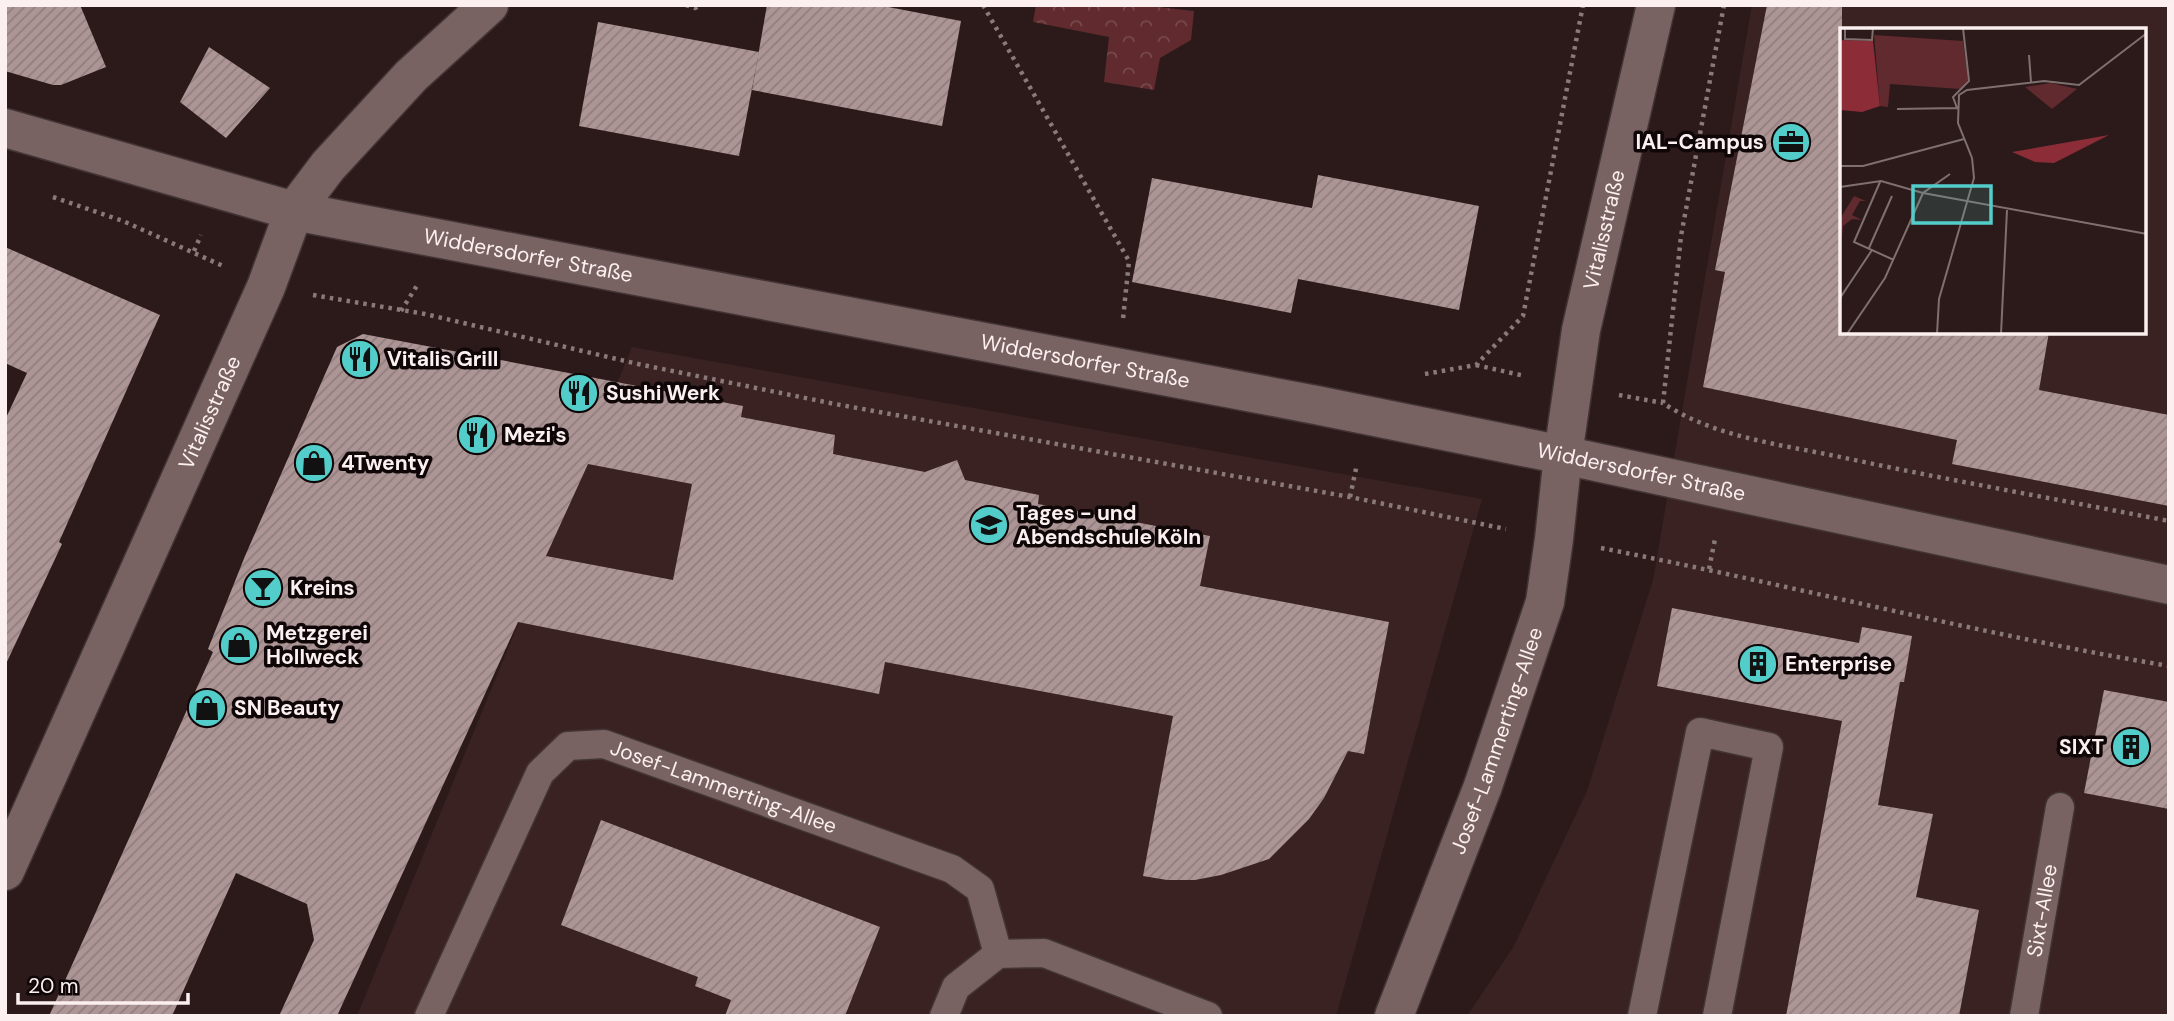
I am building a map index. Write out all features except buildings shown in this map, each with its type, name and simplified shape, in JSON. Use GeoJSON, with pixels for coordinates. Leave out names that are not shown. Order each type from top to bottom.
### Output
{"type":"FeatureCollection","features":[{"type":"Feature","properties":{"kind":"main road","name":"Vitalisstraße"},"geometry":{"type":"LineString","coordinates":[[5,871],[266,287],[294,211],[328,166],[411,76],[489,5]]}},
{"type":"Feature","properties":{"kind":"main road","name":"Vitalisstraße"},"geometry":{"type":"LineString","coordinates":[[1563,455],[1580,330],[1656,5]]}},
{"type":"Feature","properties":{"kind":"main road","name":"Widdersdorfer Straße"},"geometry":{"type":"LineString","coordinates":[[5,128],[294,211],[1317,405],[2169,584]]}},
{"type":"Feature","properties":{"kind":"main road","name":"Josef-Lammerting-Allee"},"geometry":{"type":"LineString","coordinates":[[1394,1016],[1483,786],[1545,602],[1563,455]]}},
{"type":"Feature","properties":{"kind":"lane"},"geometry":{"type":"LineString","coordinates":[[1642,1016],[1700,732],[1769,747],[1717,1016]]}},
{"type":"Feature","properties":{"kind":"lane","name":"Josef-Lammerting-Allee"},"geometry":{"type":"LineString","coordinates":[[429,1016],[540,773],[568,746],[604,744],[952,869],[980,889],[998,954]]}},
{"type":"Feature","properties":{"kind":"lane","name":"Sixt-Allee"},"geometry":{"type":"LineString","coordinates":[[2024,1016],[2060,807]]}},
{"type":"Feature","properties":{"kind":"lane"},"geometry":{"type":"LineString","coordinates":[[944,1016],[957,987],[998,954],[1044,953],[1208,1016]]}},
{"type":"Feature","properties":{"kind":"path"},"geometry":{"type":"LineString","coordinates":[[685,5],[695,8],[700,5]]}},
{"type":"Feature","properties":{"kind":"path"},"geometry":{"type":"LineString","coordinates":[[983,5],[1129,261],[1123,320]]}},
{"type":"Feature","properties":{"kind":"path"},"geometry":{"type":"LineString","coordinates":[[1418,373],[1431,374],[1476,365],[1523,316],[1583,5]]}},
{"type":"Feature","properties":{"kind":"path"},"geometry":{"type":"LineString","coordinates":[[1724,5],[1681,236],[1663,403],[1679,414],[1735,434],[1947,480],[2169,522]]}},
{"type":"Feature","properties":{"kind":"path"},"geometry":{"type":"LineString","coordinates":[[45,194],[123,221],[194,251],[266,287],[425,314],[638,364],[835,404],[1350,497]]}},
{"type":"Feature","properties":{"kind":"path"},"geometry":{"type":"LineString","coordinates":[[1709,569],[2076,650],[2169,666]]}},
{"type":"Feature","properties":{"kind":"shaded area"},"geometry":{"type":"Polygon","coordinates":[[[1752,5],[2169,5],[2169,1016],[1467,1016],[1514,946],[1587,791],[1653,580],[1752,5]]]}},
{"type":"Feature","properties":{"kind":"shaded area"},"geometry":{"type":"Polygon","coordinates":[[[632,347],[1482,499],[1336,1016],[357,1016],[632,347]]]}},
{"type":"Feature","properties":{"kind":"green space"},"geometry":{"type":"Polygon","coordinates":[[[1036,5],[1140,5],[1194,11],[1191,40],[1160,58],[1154,90],[1104,82],[1109,37],[1033,22],[1036,5]]]}},
{"type":"Feature","properties":{"kind":"place","name":"IAL-Campus"},"geometry":{"type":"Point","coordinates":[1791,142]}},
{"type":"Feature","properties":{"kind":"place","name":"Vitalis Grill"},"geometry":{"type":"Point","coordinates":[360,359]}},
{"type":"Feature","properties":{"kind":"place","name":"Sushi Werk"},"geometry":{"type":"Point","coordinates":[579,393]}},
{"type":"Feature","properties":{"kind":"place","name":"Mezi's"},"geometry":{"type":"Point","coordinates":[477,435]}},
{"type":"Feature","properties":{"kind":"place","name":"4Twenty"},"geometry":{"type":"Point","coordinates":[314,463]}},
{"type":"Feature","properties":{"kind":"place","name":"Tages - und Abendschule Köln"},"geometry":{"type":"Point","coordinates":[989,525]}},
{"type":"Feature","properties":{"kind":"place","name":"Kreins"},"geometry":{"type":"Point","coordinates":[263,588]}},
{"type":"Feature","properties":{"kind":"place","name":"Metzgerei Hollweck"},"geometry":{"type":"Point","coordinates":[239,645]}},
{"type":"Feature","properties":{"kind":"place","name":"Enterprise"},"geometry":{"type":"Point","coordinates":[1758,664]}},
{"type":"Feature","properties":{"kind":"place","name":"SN Beauty"},"geometry":{"type":"Point","coordinates":[207,708]}},
{"type":"Feature","properties":{"kind":"place","name":"SIXT"},"geometry":{"type":"Point","coordinates":[2131,747]}}]}
